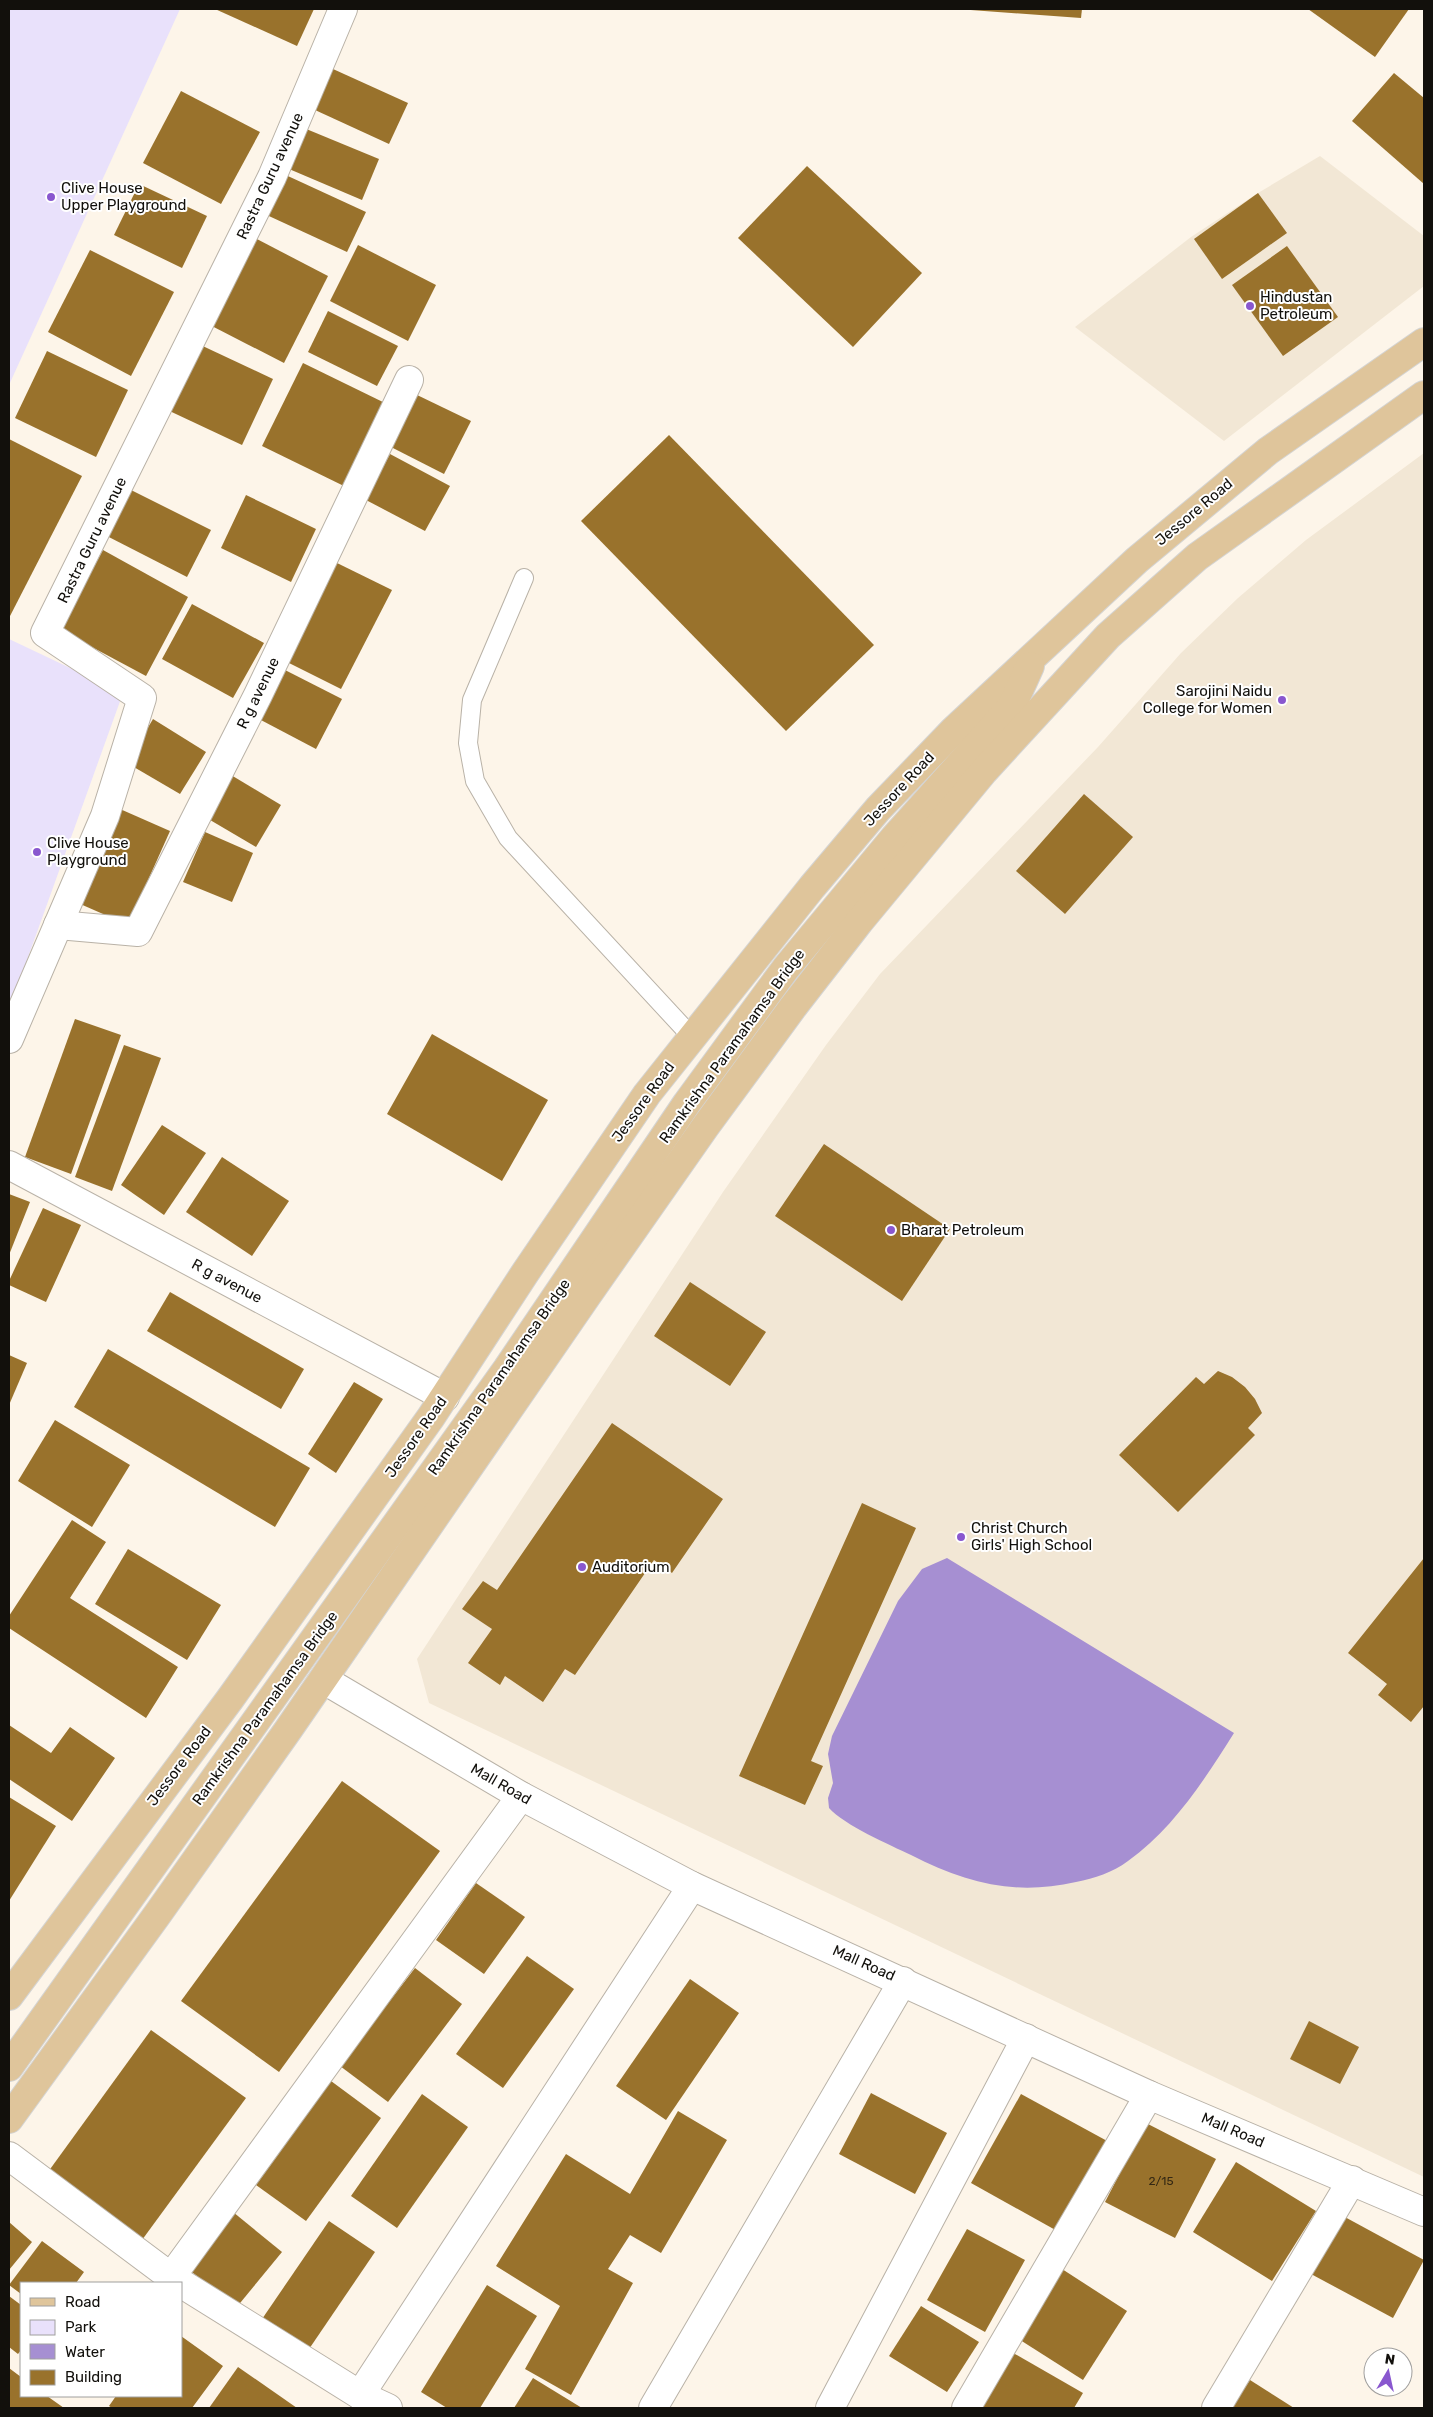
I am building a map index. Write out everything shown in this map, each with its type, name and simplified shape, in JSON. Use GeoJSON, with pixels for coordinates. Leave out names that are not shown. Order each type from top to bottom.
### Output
{"type":"FeatureCollection","features":[{"type":"Feature","properties":{"kind":"main road","name":"Jessore Road"},"geometry":{"type":"LineString","coordinates":[[9,1996],[230,1699],[445,1397],[647,1094],[812,887],[878,809],[954,730],[1137,560],[1268,451],[1424,342]]}},
{"type":"Feature","properties":{"kind":"main road"},"geometry":{"type":"LineString","coordinates":[[9,2119],[158,1915],[320,1684],[586,1297],[793,1006],[859,922],[978,778],[1108,636],[1197,557],[1424,395]]}},
{"type":"Feature","properties":{"kind":"main road"},"geometry":{"type":"LineString","coordinates":[[1137,560],[1163,587]]}},
{"type":"Feature","properties":{"kind":"main road"},"geometry":{"type":"LineString","coordinates":[[1012,706],[1035,654]]}},
{"type":"Feature","properties":{"kind":"main road"},"geometry":{"type":"LineString","coordinates":[[1012,706],[1074,672]]}},
{"type":"Feature","properties":{"kind":"main road","name":"Ramkrishna Paramahamsa Bridge"},"geometry":{"type":"LineString","coordinates":[[9,2067],[507,1369],[687,1103],[786,968],[894,838],[1012,706]]}},
{"type":"Feature","properties":{"kind":"street","name":"Rastra Guru avenue"},"geometry":{"type":"LineString","coordinates":[[9,1039],[105,816],[142,698],[45,633],[272,177],[343,9]]}},
{"type":"Feature","properties":{"kind":"street","name":"R g avenue"},"geometry":{"type":"LineString","coordinates":[[58,925],[138,932],[258,695],[409,380]]}},
{"type":"Feature","properties":{"kind":"street","name":"R g avenue"},"geometry":{"type":"LineString","coordinates":[[9,1165],[445,1397]]}},
{"type":"Feature","properties":{"kind":"street","name":"Mall Road"},"geometry":{"type":"LineString","coordinates":[[320,1684],[331,1684],[522,1796],[692,1886],[1149,2095],[1424,2212]]}},
{"type":"Feature","properties":{"kind":"street"},"geometry":{"type":"LineString","coordinates":[[171,2277],[522,1796]]}},
{"type":"Feature","properties":{"kind":"street"},"geometry":{"type":"LineString","coordinates":[[360,2395],[692,1886]]}},
{"type":"Feature","properties":{"kind":"street"},"geometry":{"type":"LineString","coordinates":[[653,2408],[903,1981]]}},
{"type":"Feature","properties":{"kind":"street"},"geometry":{"type":"LineString","coordinates":[[830,2408],[1026,2038]]}},
{"type":"Feature","properties":{"kind":"street"},"geometry":{"type":"LineString","coordinates":[[966,2408],[1149,2095]]}},
{"type":"Feature","properties":{"kind":"street"},"geometry":{"type":"LineString","coordinates":[[9,2156],[179,2282]]}},
{"type":"Feature","properties":{"kind":"street"},"geometry":{"type":"LineString","coordinates":[[1216,2408],[1352,2180]]}},
{"type":"Feature","properties":{"kind":"street"},"geometry":{"type":"LineString","coordinates":[[182,2284],[360,2395],[388,2408]]}},
{"type":"Feature","properties":{"kind":"lane"},"geometry":{"type":"LineString","coordinates":[[524,578],[472,700],[468,743],[475,781],[508,838],[692,1037]]}},
{"type":"Feature","properties":{"kind":"shaded area","name":"Hindustan Petroleum"},"geometry":{"type":"Polygon","coordinates":[[[1320,156],[1424,236],[1424,286],[1224,441],[1075,327],[1191,237],[1258,193],[1320,156]]]}},
{"type":"Feature","properties":{"kind":"shaded area","name":"Christ Church Girls' High School"},"geometry":{"type":"Polygon","coordinates":[[[1424,453],[1424,2177],[429,1703],[417,1659],[723,1192],[826,1045],[880,974],[1098,747],[1181,653],[1238,598],[1306,540],[1424,453]]]}},
{"type":"Feature","properties":{"kind":"green space","name":"Clive House Upper Playground"},"geometry":{"type":"Polygon","coordinates":[[[9,9],[180,9],[9,385],[9,9]]]}},
{"type":"Feature","properties":{"kind":"green space","name":"Clive House Playground"},"geometry":{"type":"Polygon","coordinates":[[[9,639],[123,693],[9,1010],[9,639]]]}},
{"type":"Feature","properties":{"kind":"water"},"geometry":{"type":"Polygon","coordinates":[[[947,1558],[1234,1733],[1212,1768],[1174,1819],[1144,1848],[1116,1869],[1090,1879],[1032,1888],[1011,1887],[971,1880],[931,1865],[856,1828],[829,1808],[828,1798],[833,1783],[828,1754],[832,1736],[898,1601],[922,1569],[947,1558]]]}},
{"type":"Feature","properties":{"kind":"building"},"geometry":{"type":"Polygon","coordinates":[[[215,9],[314,9],[297,46],[215,9]]]}},
{"type":"Feature","properties":{"kind":"building"},"geometry":{"type":"Polygon","coordinates":[[[957,9],[1082,9],[1081,18],[957,9]]]}},
{"type":"Feature","properties":{"kind":"building"},"geometry":{"type":"Polygon","coordinates":[[[1308,9],[1409,9],[1375,57],[1308,9]]]}},
{"type":"Feature","properties":{"kind":"building"},"geometry":{"type":"Polygon","coordinates":[[[333,69],[408,103],[389,144],[315,110],[333,69]]]}},
{"type":"Feature","properties":{"kind":"building"},"geometry":{"type":"Polygon","coordinates":[[[1394,73],[1424,98],[1424,184],[1352,121],[1394,73]]]}},
{"type":"Feature","properties":{"kind":"building"},"geometry":{"type":"Polygon","coordinates":[[[181,91],[260,132],[221,204],[143,163],[181,91]]]}},
{"type":"Feature","properties":{"kind":"building"},"geometry":{"type":"Polygon","coordinates":[[[299,126],[379,159],[362,200],[282,166],[299,126]]]}},
{"type":"Feature","properties":{"kind":"building"},"geometry":{"type":"Polygon","coordinates":[[[807,166],[922,273],[853,347],[738,238],[807,166]]]}},
{"type":"Feature","properties":{"kind":"building"},"geometry":{"type":"Polygon","coordinates":[[[277,171],[366,212],[347,252],[258,211],[277,171]]]}},
{"type":"Feature","properties":{"kind":"building"},"geometry":{"type":"Polygon","coordinates":[[[139,184],[207,216],[182,268],[114,235],[139,184]]]}},
{"type":"Feature","properties":{"kind":"building"},"geometry":{"type":"Polygon","coordinates":[[[1258,193],[1287,233],[1222,279],[1194,239],[1258,193]]]}},
{"type":"Feature","properties":{"kind":"building"},"geometry":{"type":"Polygon","coordinates":[[[251,236],[328,276],[284,363],[206,323],[251,236]]]}},
{"type":"Feature","properties":{"kind":"building"},"geometry":{"type":"Polygon","coordinates":[[[358,245],[436,285],[408,341],[330,301],[358,245]]]}},
{"type":"Feature","properties":{"kind":"building"},"geometry":{"type":"Polygon","coordinates":[[[1287,246],[1338,317],[1283,356],[1232,285],[1287,246]]]}},
{"type":"Feature","properties":{"kind":"building"},"geometry":{"type":"Polygon","coordinates":[[[90,250],[174,292],[131,376],[48,332],[90,250]]]}},
{"type":"Feature","properties":{"kind":"building"},"geometry":{"type":"Polygon","coordinates":[[[328,311],[398,346],[377,386],[308,352],[328,311]]]}},
{"type":"Feature","properties":{"kind":"building"},"geometry":{"type":"Polygon","coordinates":[[[192,341],[273,379],[242,445],[161,407],[192,341]]]}},
{"type":"Feature","properties":{"kind":"building"},"geometry":{"type":"Polygon","coordinates":[[[47,351],[128,390],[96,457],[15,418],[47,351]]]}},
{"type":"Feature","properties":{"kind":"building"},"geometry":{"type":"Polygon","coordinates":[[[303,363],[389,405],[348,488],[262,446],[303,363]]]}},
{"type":"Feature","properties":{"kind":"building"},"geometry":{"type":"Polygon","coordinates":[[[415,394],[471,421],[444,474],[389,446],[415,394]]]}},
{"type":"Feature","properties":{"kind":"building"},"geometry":{"type":"Polygon","coordinates":[[[669,435],[874,645],[786,731],[581,521],[669,435]]]}},
{"type":"Feature","properties":{"kind":"building"},"geometry":{"type":"Polygon","coordinates":[[[9,439],[82,476],[9,618],[9,439]]]}},
{"type":"Feature","properties":{"kind":"building"},"geometry":{"type":"Polygon","coordinates":[[[390,454],[450,486],[425,531],[366,500],[390,454]]]}},
{"type":"Feature","properties":{"kind":"building"},"geometry":{"type":"Polygon","coordinates":[[[125,487],[211,530],[187,577],[101,533],[125,487]]]}},
{"type":"Feature","properties":{"kind":"building"},"geometry":{"type":"Polygon","coordinates":[[[246,495],[316,529],[291,582],[221,548],[246,495]]]}},
{"type":"Feature","properties":{"kind":"building"},"geometry":{"type":"Polygon","coordinates":[[[103,550],[188,597],[146,676],[60,630],[103,550]]]}},
{"type":"Feature","properties":{"kind":"building"},"geometry":{"type":"Polygon","coordinates":[[[337,563],[392,590],[341,689],[287,662],[337,563]]]}},
{"type":"Feature","properties":{"kind":"building"},"geometry":{"type":"Polygon","coordinates":[[[192,604],[264,643],[233,698],[162,659],[192,604]]]}},
{"type":"Feature","properties":{"kind":"building"},"geometry":{"type":"Polygon","coordinates":[[[285,670],[342,699],[316,749],[259,719],[285,670]]]}},
{"type":"Feature","properties":{"kind":"building"},"geometry":{"type":"Polygon","coordinates":[[[153,719],[206,752],[180,794],[127,763],[153,719]]]}},
{"type":"Feature","properties":{"kind":"building"},"geometry":{"type":"Polygon","coordinates":[[[231,775],[281,805],[256,847],[205,817],[231,775]]]}},
{"type":"Feature","properties":{"kind":"building"},"geometry":{"type":"Polygon","coordinates":[[[1084,794],[1133,837],[1065,914],[1016,871],[1084,794]]]}},
{"type":"Feature","properties":{"kind":"building"},"geometry":{"type":"Polygon","coordinates":[[[120,809],[170,831],[128,925],[78,903],[120,809]]]}},
{"type":"Feature","properties":{"kind":"building"},"geometry":{"type":"Polygon","coordinates":[[[205,832],[253,853],[232,902],[183,882],[205,832]]]}},
{"type":"Feature","properties":{"kind":"building"},"geometry":{"type":"Polygon","coordinates":[[[75,1019],[121,1035],[71,1174],[25,1157],[75,1019]]]}},
{"type":"Feature","properties":{"kind":"building"},"geometry":{"type":"Polygon","coordinates":[[[432,1034],[548,1100],[502,1181],[387,1114],[432,1034]]]}},
{"type":"Feature","properties":{"kind":"building"},"geometry":{"type":"Polygon","coordinates":[[[124,1045],[161,1058],[112,1191],[75,1177],[124,1045]]]}},
{"type":"Feature","properties":{"kind":"building"},"geometry":{"type":"Polygon","coordinates":[[[162,1125],[206,1153],[164,1215],[121,1185],[162,1125]]]}},
{"type":"Feature","properties":{"kind":"building"},"geometry":{"type":"Polygon","coordinates":[[[824,1144],[950,1229],[902,1301],[775,1216],[824,1144]]]}},
{"type":"Feature","properties":{"kind":"building"},"geometry":{"type":"Polygon","coordinates":[[[222,1157],[289,1201],[252,1256],[186,1212],[222,1157]]]}},
{"type":"Feature","properties":{"kind":"building"},"geometry":{"type":"Polygon","coordinates":[[[9,1194],[30,1202],[9,1255],[9,1194]]]}},
{"type":"Feature","properties":{"kind":"building"},"geometry":{"type":"Polygon","coordinates":[[[43,1208],[81,1225],[46,1302],[9,1285],[9,1281],[43,1208]]]}},
{"type":"Feature","properties":{"kind":"building"},"geometry":{"type":"Polygon","coordinates":[[[690,1282],[766,1332],[730,1386],[654,1336],[690,1282]]]}},
{"type":"Feature","properties":{"kind":"building"},"geometry":{"type":"Polygon","coordinates":[[[170,1292],[304,1369],[281,1409],[147,1331],[170,1292]]]}},
{"type":"Feature","properties":{"kind":"building"},"geometry":{"type":"Polygon","coordinates":[[[108,1349],[310,1468],[275,1527],[74,1407],[108,1349]]]}},
{"type":"Feature","properties":{"kind":"building"},"geometry":{"type":"Polygon","coordinates":[[[9,1355],[27,1363],[9,1405],[9,1355]]]}},
{"type":"Feature","properties":{"kind":"building"},"geometry":{"type":"Polygon","coordinates":[[[1218,1371],[1232,1377],[1245,1387],[1255,1399],[1262,1413],[1248,1428],[1255,1435],[1178,1512],[1119,1455],[1196,1377],[1204,1384],[1218,1371]]]}},
{"type":"Feature","properties":{"kind":"building"},"geometry":{"type":"Polygon","coordinates":[[[354,1382],[383,1399],[336,1473],[308,1454],[354,1382]]]}},
{"type":"Feature","properties":{"kind":"building"},"geometry":{"type":"Polygon","coordinates":[[[55,1420],[130,1465],[92,1527],[18,1481],[55,1420]]]}},
{"type":"Feature","properties":{"kind":"building","name":"Auditorium"},"geometry":{"type":"Polygon","coordinates":[[[612,1423],[723,1499],[672,1573],[654,1560],[575,1675],[565,1669],[543,1702],[505,1676],[500,1685],[468,1663],[492,1629],[462,1609],[483,1581],[497,1590],[612,1423]]]}},
{"type":"Feature","properties":{"kind":"building"},"geometry":{"type":"Polygon","coordinates":[[[862,1503],[916,1528],[811,1761],[823,1766],[805,1805],[739,1776],[862,1503]]]}},
{"type":"Feature","properties":{"kind":"building"},"geometry":{"type":"Polygon","coordinates":[[[72,1520],[106,1542],[70,1598],[178,1667],[146,1718],[9,1628],[9,1616],[72,1520]]]}},
{"type":"Feature","properties":{"kind":"building"},"geometry":{"type":"Polygon","coordinates":[[[128,1549],[221,1605],[187,1660],[95,1604],[128,1549]]]}},
{"type":"Feature","properties":{"kind":"building"},"geometry":{"type":"Polygon","coordinates":[[[1424,1558],[1424,1706],[1411,1722],[1378,1695],[1387,1684],[1348,1653],[1424,1558]]]}},
{"type":"Feature","properties":{"kind":"building"},"geometry":{"type":"Polygon","coordinates":[[[9,1725],[51,1753],[70,1727],[115,1758],[72,1821],[9,1779],[9,1725]]]}},
{"type":"Feature","properties":{"kind":"building"},"geometry":{"type":"Polygon","coordinates":[[[342,1781],[440,1851],[279,2072],[181,2001],[342,1781]]]}},
{"type":"Feature","properties":{"kind":"building"},"geometry":{"type":"Polygon","coordinates":[[[9,1797],[56,1826],[9,1901],[9,1797]]]}},
{"type":"Feature","properties":{"kind":"building"},"geometry":{"type":"Polygon","coordinates":[[[476,1883],[525,1917],[484,1974],[436,1940],[476,1883]]]}},
{"type":"Feature","properties":{"kind":"building"},"geometry":{"type":"Polygon","coordinates":[[[527,1956],[574,1989],[503,2088],[456,2054],[527,1956]]]}},
{"type":"Feature","properties":{"kind":"building"},"geometry":{"type":"Polygon","coordinates":[[[415,1968],[462,2004],[388,2102],[340,2066],[415,1968]]]}},
{"type":"Feature","properties":{"kind":"building"},"geometry":{"type":"Polygon","coordinates":[[[690,1979],[739,2013],[666,2120],[616,2086],[690,1979]]]}},
{"type":"Feature","properties":{"kind":"building"},"geometry":{"type":"Polygon","coordinates":[[[1309,2021],[1359,2047],[1340,2084],[1290,2059],[1309,2021]]]}},
{"type":"Feature","properties":{"kind":"building"},"geometry":{"type":"Polygon","coordinates":[[[151,2030],[246,2098],[142,2240],[48,2172],[151,2030]]]}},
{"type":"Feature","properties":{"kind":"building"},"geometry":{"type":"Polygon","coordinates":[[[331,2081],[381,2118],[306,2221],[256,2185],[331,2081]]]}},
{"type":"Feature","properties":{"kind":"building"},"geometry":{"type":"Polygon","coordinates":[[[871,2093],[947,2133],[915,2194],[839,2154],[871,2093]]]}},
{"type":"Feature","properties":{"kind":"building"},"geometry":{"type":"Polygon","coordinates":[[[422,2094],[468,2127],[397,2228],[351,2196],[422,2094]]]}},
{"type":"Feature","properties":{"kind":"building"},"geometry":{"type":"Polygon","coordinates":[[[1021,2094],[1109,2142],[1059,2232],[971,2183],[1021,2094]]]}},
{"type":"Feature","properties":{"kind":"building"},"geometry":{"type":"Polygon","coordinates":[[[678,2111],[727,2140],[661,2253],[630,2235],[608,2269],[633,2283],[571,2395],[525,2369],[560,2306],[496,2266],[566,2154],[630,2194],[678,2111]]]}},
{"type":"Feature","properties":{"kind":"building"},"geometry":{"type":"Polygon","coordinates":[[[1146,2123],[1216,2159],[1175,2238],[1105,2202],[1146,2123]]]}},
{"type":"Feature","properties":{"kind":"building"},"geometry":{"type":"Polygon","coordinates":[[[1236,2162],[1316,2211],[1272,2281],[1193,2232],[1236,2162]]]}},
{"type":"Feature","properties":{"kind":"building"},"geometry":{"type":"Polygon","coordinates":[[[233,2212],[282,2252],[236,2308],[187,2268],[233,2212]]]}},
{"type":"Feature","properties":{"kind":"building"},"geometry":{"type":"Polygon","coordinates":[[[1343,2216],[1424,2260],[1393,2318],[1311,2274],[1343,2216]]]}},
{"type":"Feature","properties":{"kind":"building"},"geometry":{"type":"Polygon","coordinates":[[[329,2221],[375,2252],[307,2352],[260,2322],[329,2221]]]}},
{"type":"Feature","properties":{"kind":"building"},"geometry":{"type":"Polygon","coordinates":[[[9,2222],[32,2242],[9,2270],[9,2222]]]}},
{"type":"Feature","properties":{"kind":"building"},"geometry":{"type":"Polygon","coordinates":[[[967,2229],[1025,2260],[985,2332],[927,2300],[967,2229]]]}},
{"type":"Feature","properties":{"kind":"building"},"geometry":{"type":"Polygon","coordinates":[[[42,2241],[84,2272],[77,2282],[20,2282],[20,2293],[9,2285],[42,2241]]]}},
{"type":"Feature","properties":{"kind":"building"},"geometry":{"type":"Polygon","coordinates":[[[1062,2269],[1127,2311],[1083,2380],[1017,2338],[1062,2269]]]}},
{"type":"Feature","properties":{"kind":"building"},"geometry":{"type":"Polygon","coordinates":[[[487,2285],[537,2316],[480,2408],[447,2408],[421,2392],[487,2285]]]}},
{"type":"Feature","properties":{"kind":"building"},"geometry":{"type":"Polygon","coordinates":[[[9,2296],[20,2304],[20,2351],[18,2354],[9,2347],[9,2296]]]}},
{"type":"Feature","properties":{"kind":"building"},"geometry":{"type":"Polygon","coordinates":[[[921,2306],[979,2342],[947,2392],[889,2356],[921,2306]]]}},
{"type":"Feature","properties":{"kind":"building"},"geometry":{"type":"Polygon","coordinates":[[[182,2337],[223,2366],[192,2408],[112,2408],[109,2406],[115,2397],[182,2397],[182,2337]]]}},
{"type":"Feature","properties":{"kind":"building"},"geometry":{"type":"Polygon","coordinates":[[[1008,2350],[1083,2393],[1074,2408],[976,2408],[1008,2350]]]}},
{"type":"Feature","properties":{"kind":"building"},"geometry":{"type":"Polygon","coordinates":[[[238,2367],[297,2408],[209,2408],[238,2367]]]}},
{"type":"Feature","properties":{"kind":"building"},"geometry":{"type":"Polygon","coordinates":[[[9,2368],[20,2376],[20,2397],[48,2397],[64,2408],[9,2408],[9,2368]]]}},
{"type":"Feature","properties":{"kind":"building"},"geometry":{"type":"Polygon","coordinates":[[[533,2378],[582,2408],[514,2408],[533,2378]]]}},
{"type":"Feature","properties":{"kind":"building"},"geometry":{"type":"Polygon","coordinates":[[[1250,2380],[1294,2408],[1231,2408],[1250,2380]]]}},
{"type":"Feature","properties":{"kind":"place","name":"Clive House Upper Playground"},"geometry":{"type":"Point","coordinates":[51,197]}},
{"type":"Feature","properties":{"kind":"place","name":"Hindustan Petroleum"},"geometry":{"type":"Point","coordinates":[1250,306]}},
{"type":"Feature","properties":{"kind":"place","name":"Sarojini Naidu College for Women"},"geometry":{"type":"Point","coordinates":[1282,700]}},
{"type":"Feature","properties":{"kind":"place","name":"Clive House Playground"},"geometry":{"type":"Point","coordinates":[37,852]}},
{"type":"Feature","properties":{"kind":"place","name":"Bharat Petroleum"},"geometry":{"type":"Point","coordinates":[891,1230]}},
{"type":"Feature","properties":{"kind":"place","name":"Christ Church Girls' High School"},"geometry":{"type":"Point","coordinates":[961,1537]}},
{"type":"Feature","properties":{"kind":"place","name":"Auditorium"},"geometry":{"type":"Point","coordinates":[582,1567]}}]}
